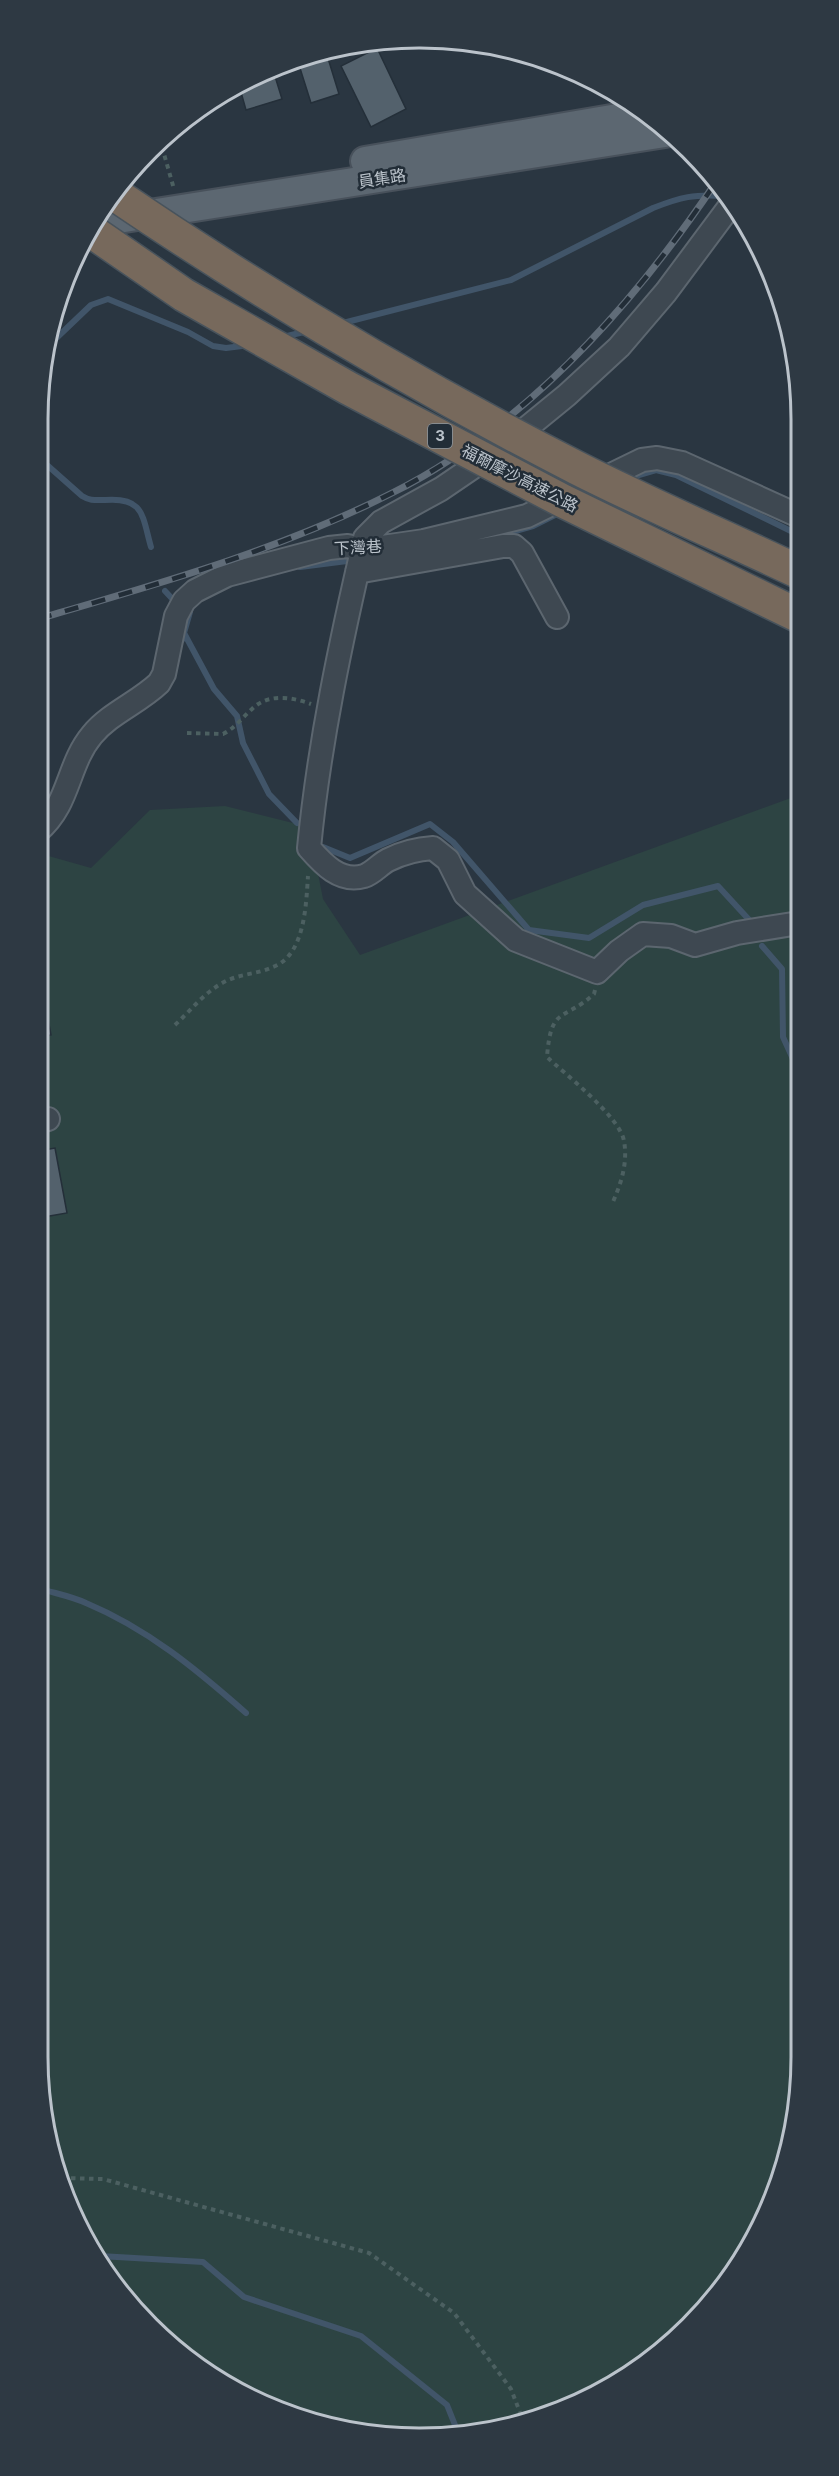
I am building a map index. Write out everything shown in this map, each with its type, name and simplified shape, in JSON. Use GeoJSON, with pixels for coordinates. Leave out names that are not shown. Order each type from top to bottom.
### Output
{"type":"FeatureCollection","features":[{"type":"Feature","properties":{"kind":"highway","name":"3"},"geometry":{"type":"LineString","coordinates":[[121,199],[209,258],[363,351],[577,468],[791,568]]}},
{"type":"Feature","properties":{"kind":"highway","name":"福爾摩沙高速公路"},"geometry":{"type":"LineString","coordinates":[[97,235],[184,295],[348,388],[562,501],[791,612]]}},
{"type":"Feature","properties":{"kind":"main road","name":"員集路"},"geometry":{"type":"LineString","coordinates":[[120,201],[632,115]]}},
{"type":"Feature","properties":{"kind":"main road","name":"員集路"},"geometry":{"type":"LineString","coordinates":[[106,221],[657,134]]}},
{"type":"Feature","properties":{"kind":"street"},"geometry":{"type":"LineString","coordinates":[[727,211],[666,292],[610,355],[567,395],[507,444],[441,489],[372,529],[365,538],[314,791],[309,848],[326,867],[344,876],[364,876],[387,860],[414,850],[433,848],[448,860],[465,894],[516,940],[597,972],[619,951],[643,934],[671,936],[695,945],[737,933],[791,924]]}},
{"type":"Feature","properties":{"kind":"street","name":"下灣巷"},"geometry":{"type":"LineString","coordinates":[[48,820],[58,808],[81,751],[91,735],[103,723],[159,684],[164,674],[180,609],[195,591],[227,574],[328,548],[348,546],[362,550],[424,541],[527,516],[627,465],[657,458],[682,463],[791,512]]}},
{"type":"Feature","properties":{"kind":"street"},"geometry":{"type":"LineString","coordinates":[[357,572],[502,546],[514,546],[522,554],[557,617]]}},
{"type":"Feature","properties":{"kind":"path"},"geometry":{"type":"LineString","coordinates":[[163,151],[175,193]]}},
{"type":"Feature","properties":{"kind":"path"},"geometry":{"type":"LineString","coordinates":[[187,733],[223,734],[235,726],[255,706],[274,698],[295,698],[329,710]]}},
{"type":"Feature","properties":{"kind":"path"},"geometry":{"type":"LineString","coordinates":[[176,1025],[206,994],[225,981],[276,967],[298,943],[307,898],[309,848]]}},
{"type":"Feature","properties":{"kind":"path"},"geometry":{"type":"LineString","coordinates":[[597,972],[594,994],[583,1004],[560,1014],[552,1025],[547,1057],[614,1120],[624,1139],[626,1159],[622,1181],[612,1204]]}},
{"type":"Feature","properties":{"kind":"path"},"geometry":{"type":"LineString","coordinates":[[69,2178],[103,2179],[369,2253],[454,2313],[511,2389],[520,2414]]}},
{"type":"Feature","properties":{"kind":"green space"},"geometry":{"type":"Polygon","coordinates":[[[791,798],[791,2056],[784,2129],[763,2199],[741,2242],[714,2283],[664,2336],[626,2365],[562,2400],[492,2421],[444,2427],[371,2425],[300,2408],[255,2390],[234,2378],[175,2336],[125,2283],[86,2221],[61,2153],[51,2105],[49,2081],[48,856],[91,868],[150,810],[225,806],[309,827],[323,899],[360,955],[791,798]]]}},
{"type":"Feature","properties":{"kind":"building"},"geometry":{"type":"Polygon","coordinates":[[[378,50],[406,109],[371,127],[341,66],[371,51],[378,50]]]}},
{"type":"Feature","properties":{"kind":"building"},"geometry":{"type":"Polygon","coordinates":[[[328,60],[339,94],[311,103],[300,68],[328,60]]]}},
{"type":"Feature","properties":{"kind":"building"},"geometry":{"type":"Polygon","coordinates":[[[275,77],[282,99],[246,110],[241,94],[275,77]]]}},
{"type":"Feature","properties":{"kind":"building"},"geometry":{"type":"Polygon","coordinates":[[[48,1019],[51,1035],[48,1035],[48,1019]]]}},
{"type":"Feature","properties":{"kind":"building"},"geometry":{"type":"Polygon","coordinates":[[[55,1148],[67,1213],[48,1216],[48,1149],[55,1148]]]}},
{"type":"Feature","properties":{"kind":"waterway"},"geometry":{"type":"LineString","coordinates":[[339,324],[511,280],[653,208],[688,197],[716,196]]}},
{"type":"Feature","properties":{"kind":"waterway"},"geometry":{"type":"LineString","coordinates":[[58,337],[91,305],[108,299],[188,332],[213,346],[226,348],[250,345]]}},
{"type":"Feature","properties":{"kind":"waterway"},"geometry":{"type":"LineString","coordinates":[[283,337],[308,331]]}},
{"type":"Feature","properties":{"kind":"waterway"},"geometry":{"type":"LineString","coordinates":[[48,466],[85,498],[118,500],[134,505],[143,517],[151,547]]}},
{"type":"Feature","properties":{"kind":"waterway"},"geometry":{"type":"LineString","coordinates":[[632,477],[656,470],[676,475],[791,531]]}},
{"type":"Feature","properties":{"kind":"waterway"},"geometry":{"type":"LineString","coordinates":[[495,537],[533,526],[561,512]]}},
{"type":"Feature","properties":{"kind":"waterway"},"geometry":{"type":"LineString","coordinates":[[300,567],[355,560]]}},
{"type":"Feature","properties":{"kind":"waterway"},"geometry":{"type":"LineString","coordinates":[[165,591],[178,605]]}},
{"type":"Feature","properties":{"kind":"waterway"},"geometry":{"type":"LineString","coordinates":[[182,640],[190,612]]}},
{"type":"Feature","properties":{"kind":"waterway"},"geometry":{"type":"LineString","coordinates":[[184,633],[214,689],[237,716],[243,743],[269,794],[297,823]]}},
{"type":"Feature","properties":{"kind":"waterway"},"geometry":{"type":"LineString","coordinates":[[323,847],[350,858],[430,824],[453,842],[529,930],[589,938],[643,905],[718,886],[753,924]]}},
{"type":"Feature","properties":{"kind":"waterway"},"geometry":{"type":"LineString","coordinates":[[762,946],[782,969],[783,1037],[791,1055]]}},
{"type":"Feature","properties":{"kind":"waterway"},"geometry":{"type":"LineString","coordinates":[[48,1591],[80,1601],[130,1625],[190,1666],[246,1713]]}},
{"type":"Feature","properties":{"kind":"waterway"},"geometry":{"type":"LineString","coordinates":[[107,2256],[203,2262],[244,2297],[361,2336],[447,2405],[455,2426]]}},
{"type":"Feature","properties":{"kind":"railway"},"geometry":{"type":"LineString","coordinates":[[48,616],[173,579],[262,549],[350,513],[392,493],[441,465],[488,433],[574,358],[650,273],[711,189]]}}]}
